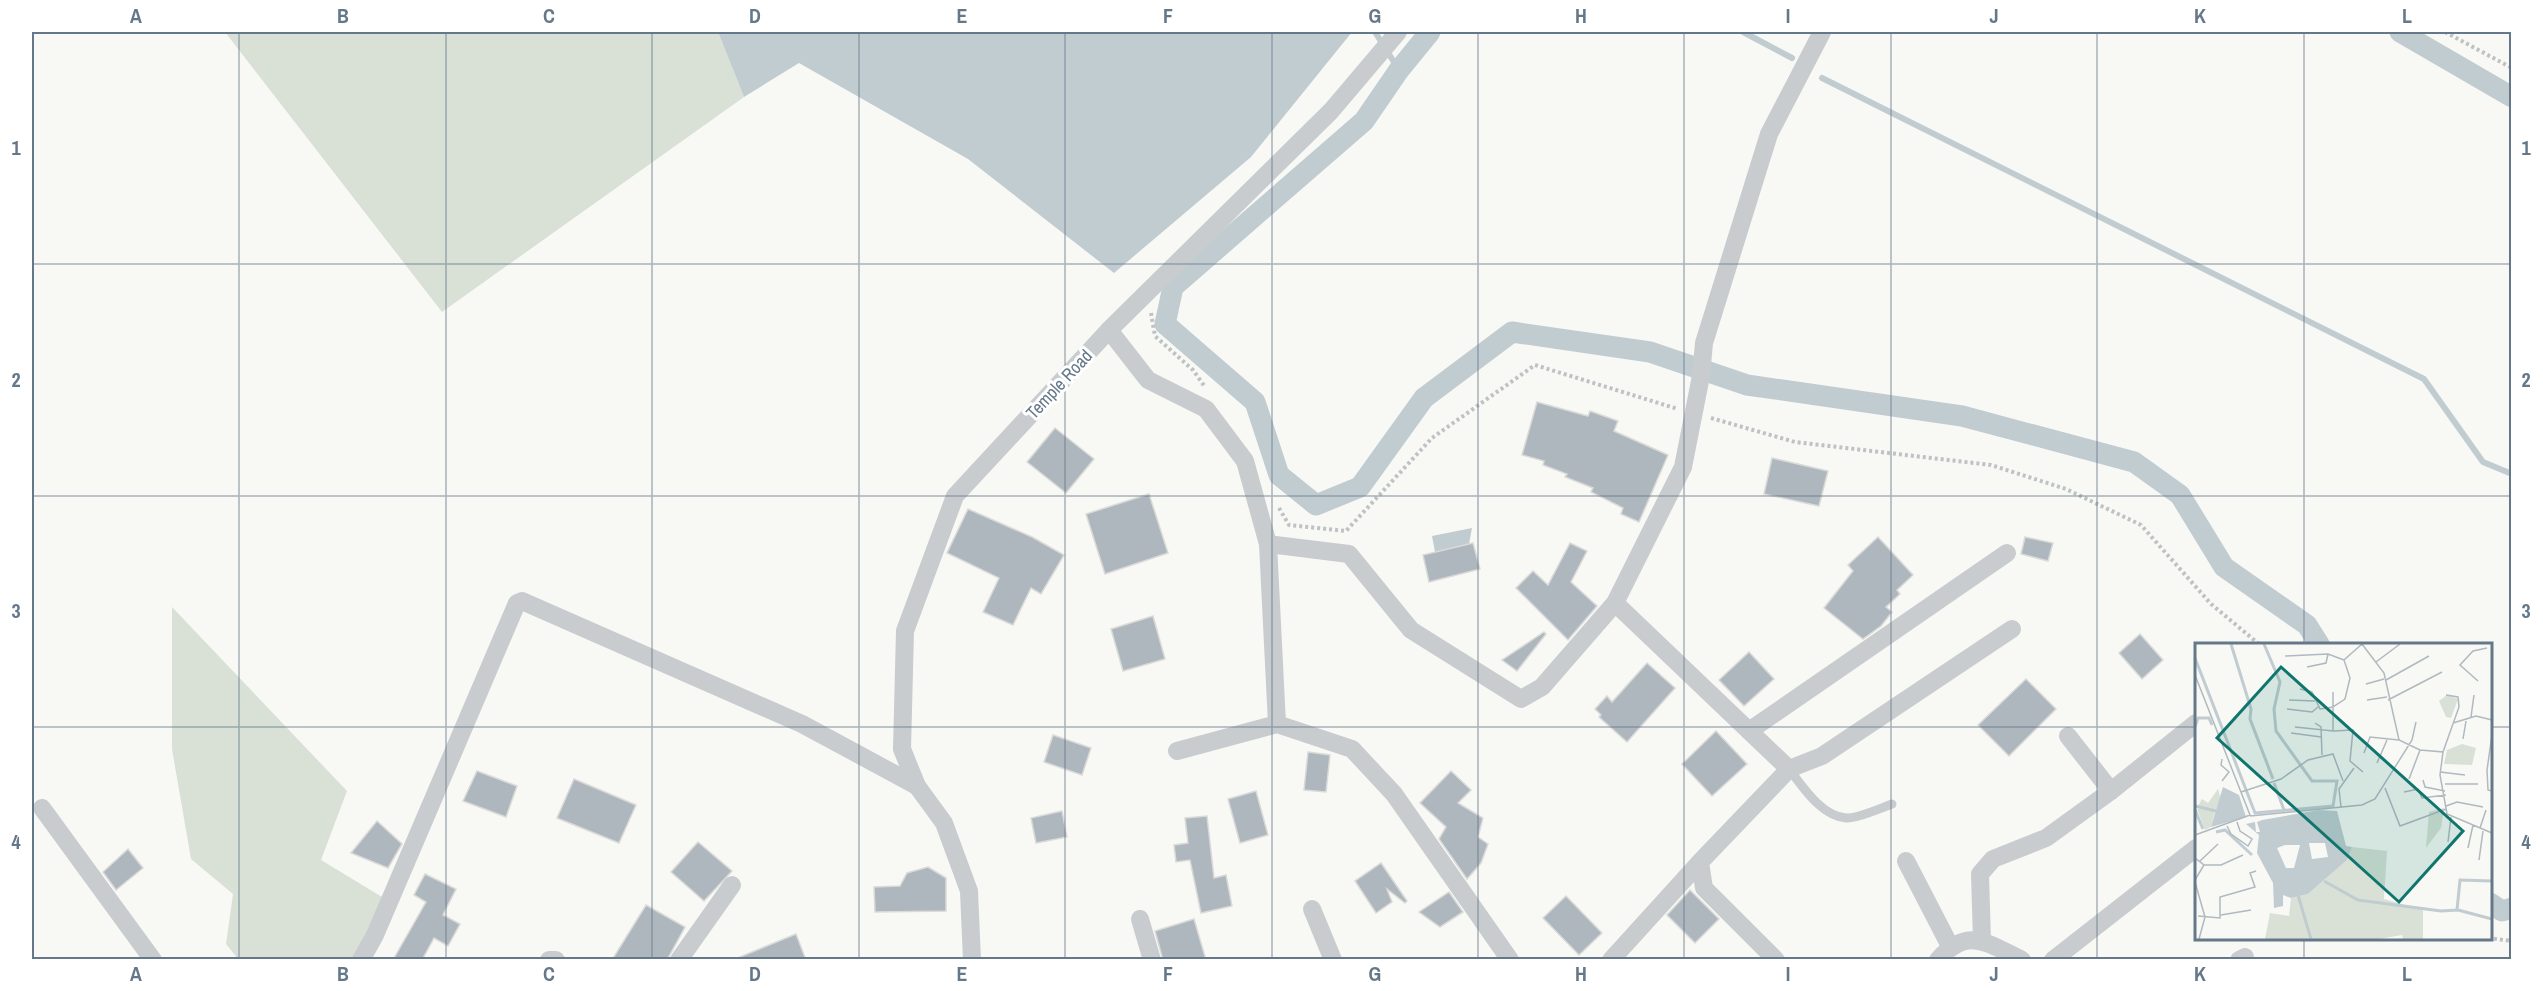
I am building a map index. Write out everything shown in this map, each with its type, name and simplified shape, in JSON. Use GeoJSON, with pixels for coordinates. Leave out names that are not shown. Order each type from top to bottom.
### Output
{"type":"FeatureCollection","features":[{"type":"Feature","properties":{"kind":"street","name":"Temple Road"},"geometry":{"type":"LineString","coordinates":[[917,786],[902,749],[905,631],[955,496],[1109,330],[1351,88],[1398,32]]}},
{"type":"Feature","properties":{"kind":"street"},"geometry":{"type":"LineString","coordinates":[[1268,544],[1349,554],[1411,630],[1521,699],[1542,687],[1615,603],[1683,467],[1701,376],[1704,343],[1769,134],[1822,32]]}},
{"type":"Feature","properties":{"kind":"street"},"geometry":{"type":"LineString","coordinates":[[1109,330],[1148,380],[1206,409],[1245,461],[1268,544],[1277,724]]}},
{"type":"Feature","properties":{"kind":"street"},"geometry":{"type":"LineString","coordinates":[[1749,731],[2007,553]]}},
{"type":"Feature","properties":{"kind":"street"},"geometry":{"type":"LineString","coordinates":[[361,960],[375,935],[517,603],[522,601],[802,724],[917,786],[944,823],[969,891],[972,960]]}},
{"type":"Feature","properties":{"kind":"street"},"geometry":{"type":"LineString","coordinates":[[1615,603],[1789,769]]}},
{"type":"Feature","properties":{"kind":"street"},"geometry":{"type":"LineString","coordinates":[[1611,960],[1789,769],[1821,756],[2012,629]]}},
{"type":"Feature","properties":{"kind":"street"},"geometry":{"type":"LineString","coordinates":[[1177,751],[1277,724],[1352,749],[1394,794],[1510,960]]}},
{"type":"Feature","properties":{"kind":"street"},"geometry":{"type":"LineString","coordinates":[[1982,941],[1980,874],[1993,859],[2046,838],[2111,791],[2195,724]]}},
{"type":"Feature","properties":{"kind":"street"},"geometry":{"type":"LineString","coordinates":[[2068,736],[2111,791]]}},
{"type":"Feature","properties":{"kind":"street"},"geometry":{"type":"LineString","coordinates":[[42,808],[153,960]]}},
{"type":"Feature","properties":{"kind":"street"},"geometry":{"type":"LineString","coordinates":[[2053,960],[2195,849]]}},
{"type":"Feature","properties":{"kind":"street"},"geometry":{"type":"LineString","coordinates":[[1905,861],[1950,946]]}},
{"type":"Feature","properties":{"kind":"street"},"geometry":{"type":"LineString","coordinates":[[1700,862],[1704,888],[1776,960]]}},
{"type":"Feature","properties":{"kind":"street"},"geometry":{"type":"LineString","coordinates":[[679,960],[732,885]]}},
{"type":"Feature","properties":{"kind":"street"},"geometry":{"type":"LineString","coordinates":[[1312,909],[1333,960]]}},
{"type":"Feature","properties":{"kind":"street"},"geometry":{"type":"LineString","coordinates":[[1140,920],[1152,960]]}},
{"type":"Feature","properties":{"kind":"street"},"geometry":{"type":"LineString","coordinates":[[1938,960],[1950,946],[1966,940],[1982,941],[2022,960]]}},
{"type":"Feature","properties":{"kind":"street"},"geometry":{"type":"LineString","coordinates":[[549,960],[556,960]]}},
{"type":"Feature","properties":{"kind":"lane"},"geometry":{"type":"LineString","coordinates":[[1789,769],[1817,804],[1847,819],[1892,804]]}},
{"type":"Feature","properties":{"kind":"path"},"geometry":{"type":"LineString","coordinates":[[2445,32],[2511,68]]}},
{"type":"Feature","properties":{"kind":"path"},"geometry":{"type":"LineString","coordinates":[[1150,305],[1155,336],[1193,370],[1211,396]]}},
{"type":"Feature","properties":{"kind":"path"},"geometry":{"type":"LineString","coordinates":[[1279,506],[1289,525],[1346,531],[1432,438],[1535,365],[1694,414],[1795,442],[1991,465],[2066,489],[2141,525],[2211,604],[2257,643]]}},
{"type":"Feature","properties":{"kind":"path"},"geometry":{"type":"LineString","coordinates":[[2492,939],[2511,941]]}},
{"type":"Feature","properties":{"kind":"shaded area"},"geometry":{"type":"Polygon","coordinates":[[[225,32],[718,32],[744,97],[442,312],[225,32]]]}},
{"type":"Feature","properties":{"kind":"shaded area"},"geometry":{"type":"Polygon","coordinates":[[[718,32],[1352,32],[1251,157],[1114,273],[968,159],[799,63],[744,97],[718,32]]]}},
{"type":"Feature","properties":{"kind":"shaded area"},"geometry":{"type":"Polygon","coordinates":[[[1472,528],[1469,544],[1435,552],[1432,536],[1472,528]]]}},
{"type":"Feature","properties":{"kind":"shaded area"},"geometry":{"type":"Polygon","coordinates":[[[172,607],[347,791],[321,860],[392,903],[363,959],[238,959],[226,944],[233,894],[191,859],[172,749],[172,607]]]}},
{"type":"Feature","properties":{"kind":"building"},"geometry":{"type":"Polygon","coordinates":[[[1537,402],[1588,416],[1590,411],[1618,421],[1614,431],[1668,455],[1639,522],[1621,514],[1623,508],[1591,492],[1593,488],[1565,477],[1567,474],[1543,465],[1544,461],[1522,455],[1537,402]]]}},
{"type":"Feature","properties":{"kind":"building"},"geometry":{"type":"Polygon","coordinates":[[[1055,428],[1094,459],[1066,493],[1027,462],[1055,428]]]}},
{"type":"Feature","properties":{"kind":"building"},"geometry":{"type":"Polygon","coordinates":[[[1772,458],[1828,471],[1819,506],[1764,494],[1772,458]]]}},
{"type":"Feature","properties":{"kind":"building"},"geometry":{"type":"Polygon","coordinates":[[[1149,494],[1168,553],[1105,574],[1086,514],[1149,494]]]}},
{"type":"Feature","properties":{"kind":"building"},"geometry":{"type":"Polygon","coordinates":[[[968,509],[1032,537],[1064,555],[1041,594],[1031,588],[1013,625],[983,612],[999,578],[947,553],[968,509]]]}},
{"type":"Feature","properties":{"kind":"building"},"geometry":{"type":"Polygon","coordinates":[[[1878,537],[1913,575],[1897,590],[1900,594],[1886,607],[1892,612],[1881,626],[1863,639],[1824,608],[1853,571],[1848,565],[1878,537]]]}},
{"type":"Feature","properties":{"kind":"building"},"geometry":{"type":"Polygon","coordinates":[[[2025,537],[2053,543],[2048,561],[2021,554],[2025,537]]]}},
{"type":"Feature","properties":{"kind":"building"},"geometry":{"type":"Polygon","coordinates":[[[1473,543],[1480,569],[1429,582],[1423,555],[1473,543]]]}},
{"type":"Feature","properties":{"kind":"building"},"geometry":{"type":"Polygon","coordinates":[[[1570,543],[1587,551],[1571,582],[1597,606],[1568,640],[1516,588],[1533,571],[1548,585],[1570,543]]]}},
{"type":"Feature","properties":{"kind":"building"},"geometry":{"type":"Polygon","coordinates":[[[1153,616],[1165,659],[1123,671],[1111,629],[1153,616]]]}},
{"type":"Feature","properties":{"kind":"building"},"geometry":{"type":"Polygon","coordinates":[[[1544,632],[1546,634],[1517,671],[1502,660],[1544,632]]]}},
{"type":"Feature","properties":{"kind":"building"},"geometry":{"type":"Polygon","coordinates":[[[2140,634],[2163,660],[2142,679],[2119,653],[2140,634]]]}},
{"type":"Feature","properties":{"kind":"building"},"geometry":{"type":"Polygon","coordinates":[[[1749,652],[1774,679],[1744,706],[1719,680],[1749,652]]]}},
{"type":"Feature","properties":{"kind":"building"},"geometry":{"type":"Polygon","coordinates":[[[1647,663],[1675,688],[1627,742],[1599,717],[1601,715],[1595,709],[1607,696],[1612,702],[1647,663]]]}},
{"type":"Feature","properties":{"kind":"building"},"geometry":{"type":"Polygon","coordinates":[[[2026,679],[2056,709],[2009,756],[1978,725],[2026,679]]]}},
{"type":"Feature","properties":{"kind":"building"},"geometry":{"type":"Polygon","coordinates":[[[1716,731],[1747,764],[1712,796],[1682,764],[1716,731]]]}},
{"type":"Feature","properties":{"kind":"building"},"geometry":{"type":"Polygon","coordinates":[[[1053,735],[1091,748],[1082,775],[1044,762],[1053,735]]]}},
{"type":"Feature","properties":{"kind":"building"},"geometry":{"type":"Polygon","coordinates":[[[1308,752],[1330,755],[1326,792],[1304,790],[1308,752]]]}},
{"type":"Feature","properties":{"kind":"building"},"geometry":{"type":"Polygon","coordinates":[[[477,771],[517,786],[506,817],[463,801],[477,771]]]}},
{"type":"Feature","properties":{"kind":"building"},"geometry":{"type":"Polygon","coordinates":[[[1451,771],[1471,790],[1458,803],[1483,818],[1478,837],[1488,844],[1481,863],[1467,879],[1439,839],[1446,827],[1420,803],[1451,771]]]}},
{"type":"Feature","properties":{"kind":"building"},"geometry":{"type":"Polygon","coordinates":[[[574,779],[636,805],[619,843],[557,818],[574,779]]]}},
{"type":"Feature","properties":{"kind":"building"},"geometry":{"type":"Polygon","coordinates":[[[1256,791],[1268,835],[1240,843],[1228,799],[1256,791]]]}},
{"type":"Feature","properties":{"kind":"building"},"geometry":{"type":"Polygon","coordinates":[[[1062,811],[1067,837],[1036,843],[1031,818],[1062,811]]]}},
{"type":"Feature","properties":{"kind":"building"},"geometry":{"type":"Polygon","coordinates":[[[1207,816],[1214,878],[1226,875],[1232,906],[1201,913],[1190,860],[1176,862],[1174,845],[1188,843],[1185,818],[1207,816]]]}},
{"type":"Feature","properties":{"kind":"building"},"geometry":{"type":"Polygon","coordinates":[[[377,821],[402,844],[388,868],[351,853],[377,821]]]}},
{"type":"Feature","properties":{"kind":"building"},"geometry":{"type":"Polygon","coordinates":[[[698,842],[732,871],[704,901],[671,872],[698,842]]]}},
{"type":"Feature","properties":{"kind":"building"},"geometry":{"type":"Polygon","coordinates":[[[128,849],[143,868],[116,890],[103,872],[128,849]]]}},
{"type":"Feature","properties":{"kind":"building"},"geometry":{"type":"Polygon","coordinates":[[[1381,863],[1407,901],[1405,903],[1387,889],[1392,902],[1376,913],[1355,881],[1381,863]]]}},
{"type":"Feature","properties":{"kind":"building"},"geometry":{"type":"Polygon","coordinates":[[[928,867],[946,878],[946,911],[875,912],[874,887],[900,886],[907,873],[928,867]]]}},
{"type":"Feature","properties":{"kind":"building"},"geometry":{"type":"Polygon","coordinates":[[[425,874],[456,889],[443,915],[460,924],[448,946],[434,938],[422,960],[393,960],[426,902],[414,895],[425,874]]]}},
{"type":"Feature","properties":{"kind":"building"},"geometry":{"type":"Polygon","coordinates":[[[1690,890],[1719,919],[1695,943],[1667,915],[1690,890]]]}},
{"type":"Feature","properties":{"kind":"building"},"geometry":{"type":"Polygon","coordinates":[[[1449,892],[1463,912],[1440,927],[1419,912],[1449,892]]]}},
{"type":"Feature","properties":{"kind":"building"},"geometry":{"type":"Polygon","coordinates":[[[1566,896],[1602,933],[1579,955],[1543,918],[1566,896]]]}},
{"type":"Feature","properties":{"kind":"building"},"geometry":{"type":"Polygon","coordinates":[[[646,905],[685,927],[667,960],[612,960],[646,905]]]}},
{"type":"Feature","properties":{"kind":"building"},"geometry":{"type":"Polygon","coordinates":[[[1194,919],[1206,960],[1163,960],[1155,931],[1194,919]]]}},
{"type":"Feature","properties":{"kind":"building"},"geometry":{"type":"Polygon","coordinates":[[[796,934],[806,960],[735,960],[735,959],[796,934]]]}},
{"type":"Feature","properties":{"kind":"waterway"},"geometry":{"type":"LineString","coordinates":[[1375,32],[1399,70]]}},
{"type":"Feature","properties":{"kind":"waterway"},"geometry":{"type":"LineString","coordinates":[[1430,32],[1399,70],[1364,121],[1173,287],[1165,324],[1255,402],[1279,475],[1316,505],[1360,487],[1424,398],[1512,332],[1650,352],[1747,385],[1962,416],[2134,462],[2180,495],[2224,567],[2307,625],[2318,643]]}},
{"type":"Feature","properties":{"kind":"waterway"},"geometry":{"type":"LineString","coordinates":[[1743,32],[1792,58]]}},
{"type":"Feature","properties":{"kind":"waterway"},"geometry":{"type":"LineString","coordinates":[[2400,32],[2512,97]]}},
{"type":"Feature","properties":{"kind":"waterway"},"geometry":{"type":"LineString","coordinates":[[1822,78],[2424,379],[2483,462],[2512,474]]}},
{"type":"Feature","properties":{"kind":"waterway"},"geometry":{"type":"LineString","coordinates":[[2492,904],[2502,911],[2512,908]]}}]}
